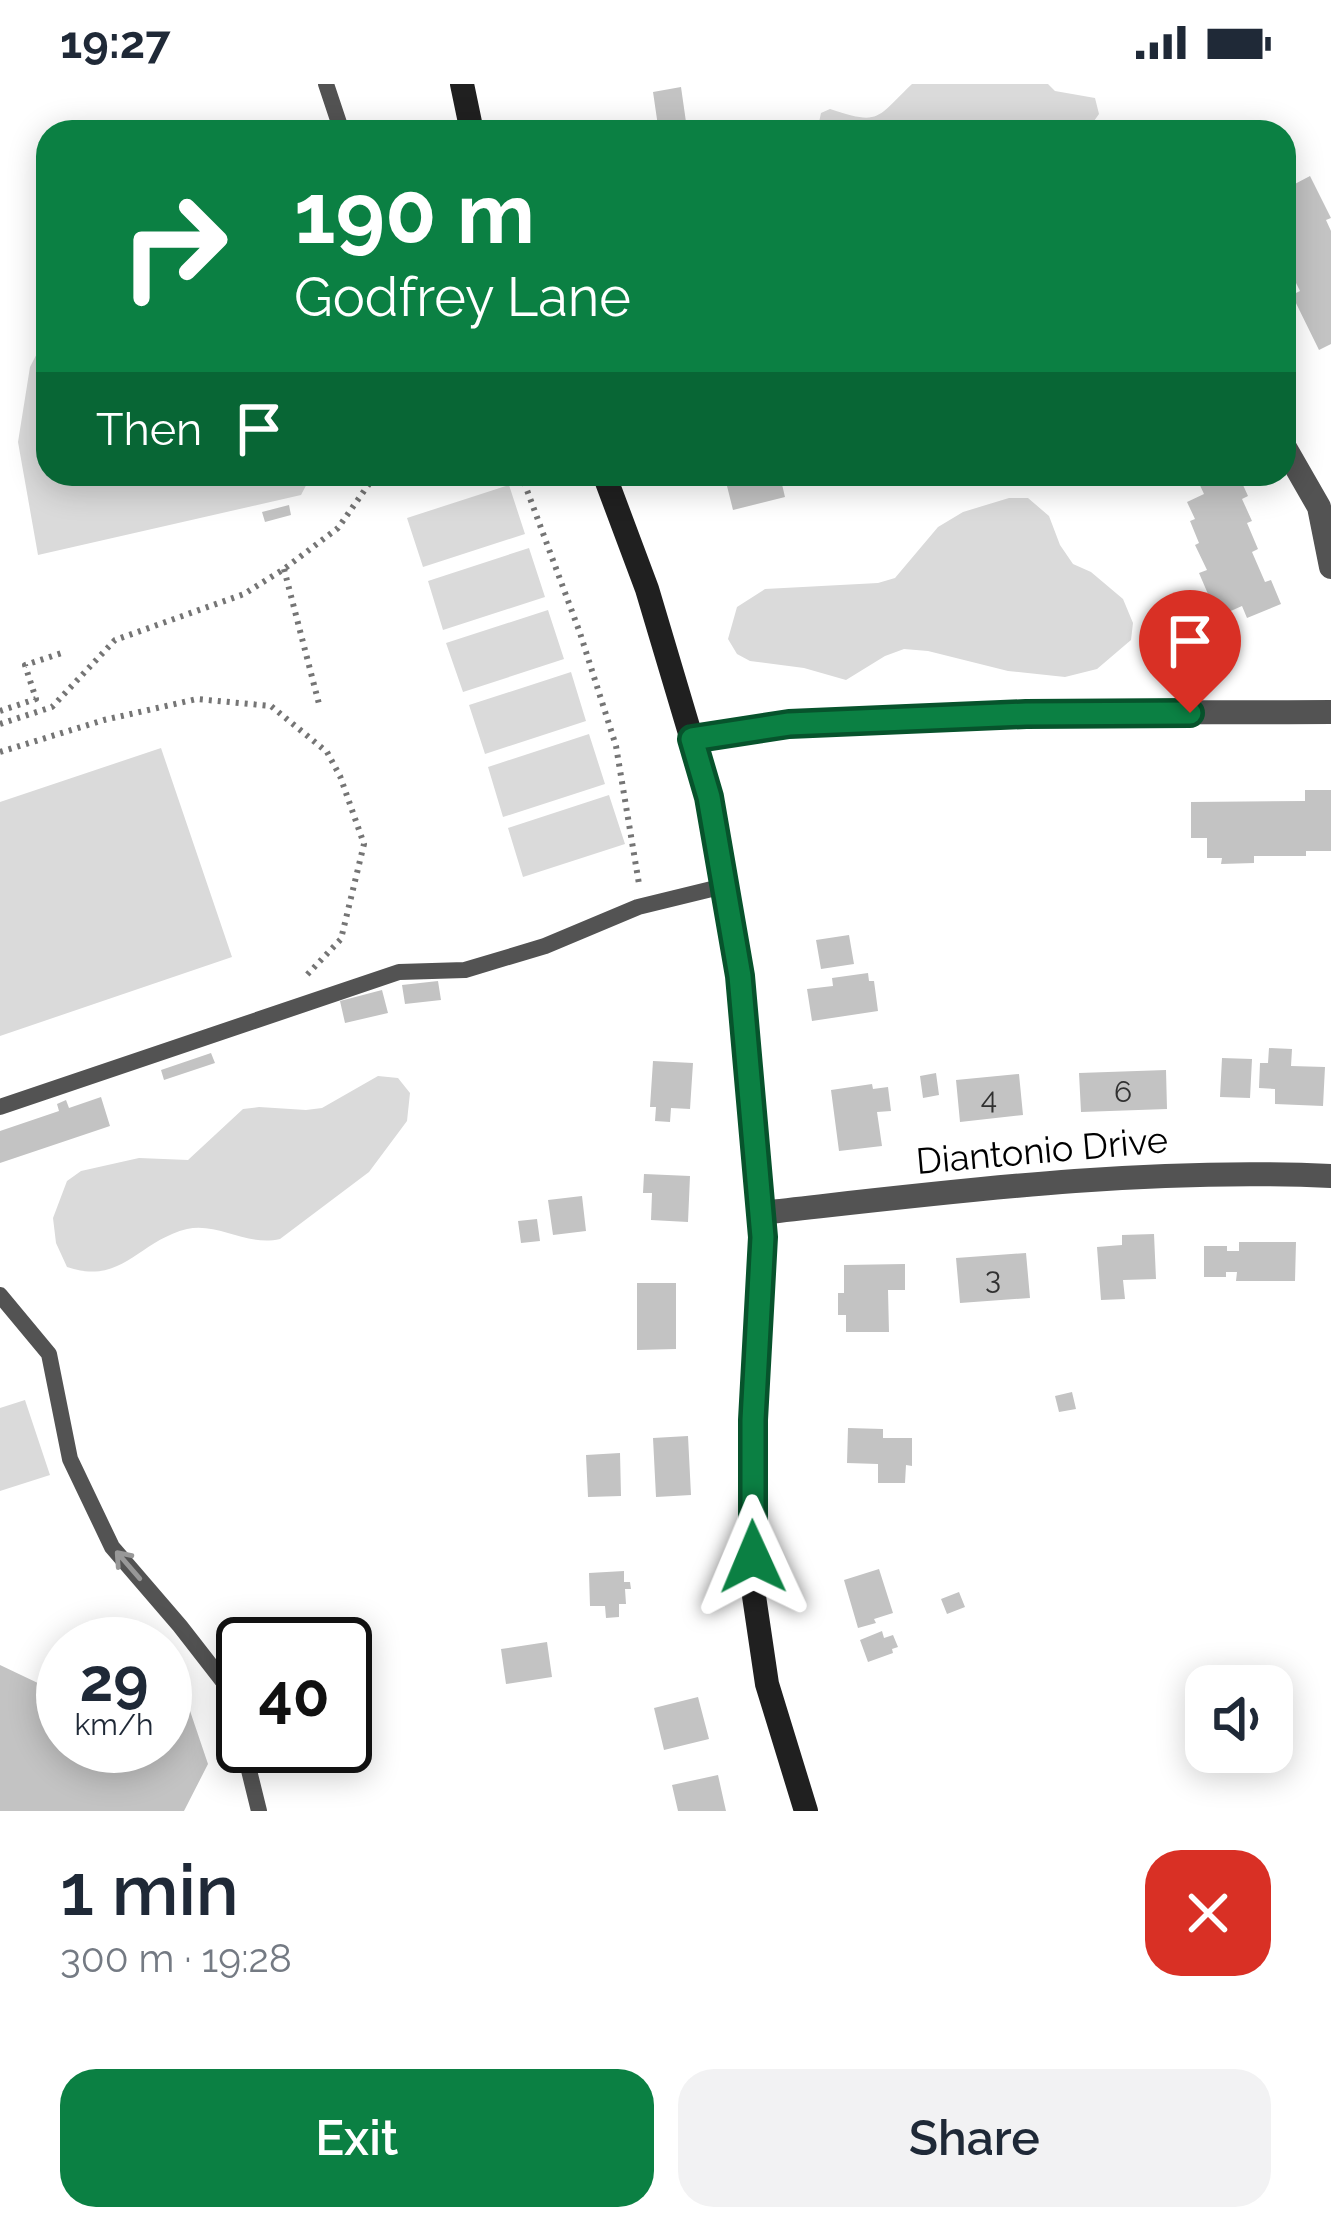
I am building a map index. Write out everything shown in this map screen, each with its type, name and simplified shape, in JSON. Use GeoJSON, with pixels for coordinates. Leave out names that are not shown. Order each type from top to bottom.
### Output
{"type":"FeatureCollection","features":[{"type":"Feature","properties":{"kind":"street"},"geometry":{"type":"LineString","coordinates":[[462,84],[470,120]]}},
{"type":"Feature","properties":{"kind":"street"},"geometry":{"type":"LineString","coordinates":[[1296,467],[1319,507],[1331,567]]}},
{"type":"Feature","properties":{"kind":"street"},"geometry":{"type":"LineString","coordinates":[[608,486],[647,589],[709,797],[740,976],[763,1237],[751,1518],[754,1596],[767,1684],[806,1811]]}},
{"type":"Feature","properties":{"kind":"street"},"geometry":{"type":"LineString","coordinates":[[692,739],[789,724],[963,716],[1331,712]]}},
{"type":"Feature","properties":{"kind":"street","name":"Diantonio Drive"},"geometry":{"type":"LineString","coordinates":[[760,1213],[1010,1186],[1200,1173],[1331,1176]]}},
{"type":"Feature","properties":{"kind":"lane"},"geometry":{"type":"LineString","coordinates":[[326,84],[338,120]]}},
{"type":"Feature","properties":{"kind":"lane"},"geometry":{"type":"LineString","coordinates":[[0,1107],[399,972],[465,970],[545,946],[643,906],[724,886]]}},
{"type":"Feature","properties":{"kind":"lane"},"geometry":{"type":"LineString","coordinates":[[0,1295],[49,1354],[70,1459],[112,1547],[229,1689],[259,1811]]}},
{"type":"Feature","properties":{"kind":"path"},"geometry":{"type":"LineString","coordinates":[[0,724],[52,707],[115,640],[244,594],[284,569],[338,528],[368,486]]}},
{"type":"Feature","properties":{"kind":"path"},"geometry":{"type":"LineString","coordinates":[[525,486],[616,746],[643,906]]}},
{"type":"Feature","properties":{"kind":"path"},"geometry":{"type":"LineString","coordinates":[[284,569],[319,704]]}},
{"type":"Feature","properties":{"kind":"path"},"geometry":{"type":"LineString","coordinates":[[0,710],[36,699],[25,664],[65,652]]}},
{"type":"Feature","properties":{"kind":"path"},"geometry":{"type":"LineString","coordinates":[[0,752],[104,720],[196,699],[271,706],[327,752],[364,844],[341,939],[299,984]]}},
{"type":"Feature","properties":{"kind":"shaded area"},"geometry":{"type":"Polygon","coordinates":[[[912,84],[1048,84],[1055,91],[1095,98],[1099,114],[1095,120],[820,120],[821,113],[830,109],[869,118],[912,84]]]}},
{"type":"Feature","properties":{"kind":"shaded area"},"geometry":{"type":"Polygon","coordinates":[[[36,355],[36,486],[306,486],[301,495],[38,555],[18,442],[36,355]]]}},
{"type":"Feature","properties":{"kind":"shaded area"},"geometry":{"type":"Polygon","coordinates":[[[509,486],[525,534],[423,567],[407,518],[509,486]]]}},
{"type":"Feature","properties":{"kind":"shaded area"},"geometry":{"type":"Polygon","coordinates":[[[1009,498],[1028,498],[1049,516],[1073,564],[1091,572],[1123,599],[1133,623],[1131,640],[1097,669],[1065,677],[1008,671],[904,649],[846,680],[804,668],[750,661],[737,654],[728,639],[737,607],[765,589],[895,578],[938,527],[963,512],[1009,498]]]}},
{"type":"Feature","properties":{"kind":"shaded area"},"geometry":{"type":"Polygon","coordinates":[[[529,548],[545,597],[443,630],[428,581],[529,548]]]}},
{"type":"Feature","properties":{"kind":"shaded area"},"geometry":{"type":"Polygon","coordinates":[[[548,610],[564,659],[463,692],[446,643],[548,610]]]}},
{"type":"Feature","properties":{"kind":"shaded area"},"geometry":{"type":"Polygon","coordinates":[[[571,672],[586,721],[485,754],[469,705],[571,672]]]}},
{"type":"Feature","properties":{"kind":"shaded area"},"geometry":{"type":"Polygon","coordinates":[[[589,734],[605,784],[503,817],[488,767],[589,734]]]}},
{"type":"Feature","properties":{"kind":"shaded area"},"geometry":{"type":"Polygon","coordinates":[[[161,748],[232,957],[0,1036],[0,802],[161,748]]]}},
{"type":"Feature","properties":{"kind":"shaded area"},"geometry":{"type":"Polygon","coordinates":[[[609,795],[625,844],[523,877],[508,828],[609,795]]]}},
{"type":"Feature","properties":{"kind":"shaded area"},"geometry":{"type":"Polygon","coordinates":[[[378,1076],[398,1078],[410,1093],[407,1121],[369,1172],[280,1239],[187,1229],[102,1271],[67,1267],[56,1243],[53,1218],[67,1181],[81,1171],[139,1158],[188,1160],[243,1109],[322,1108],[378,1076]]]}},
{"type":"Feature","properties":{"kind":"shaded area"},"geometry":{"type":"Polygon","coordinates":[[[25,1400],[50,1475],[0,1491],[0,1408],[25,1400]]]}},
{"type":"Feature","properties":{"kind":"building"},"geometry":{"type":"Polygon","coordinates":[[[681,87],[686,120],[657,120],[653,92],[681,87]]]}},
{"type":"Feature","properties":{"kind":"building"},"geometry":{"type":"Polygon","coordinates":[[[1310,176],[1331,218],[1326,220],[1331,231],[1331,344],[1319,350],[1296,303],[1300,291],[1296,283],[1296,183],[1310,176]]]}},
{"type":"Feature","properties":{"kind":"building"},"geometry":{"type":"Polygon","coordinates":[[[727,486],[782,486],[785,497],[733,510],[727,486]]]}},
{"type":"Feature","properties":{"kind":"building"},"geometry":{"type":"Polygon","coordinates":[[[1200,486],[1243,486],[1248,496],[1242,499],[1252,521],[1247,523],[1258,549],[1252,552],[1281,604],[1247,618],[1242,606],[1224,614],[1217,598],[1211,601],[1199,573],[1207,570],[1195,545],[1199,543],[1190,521],[1195,519],[1187,502],[1204,494],[1200,486]]]}},
{"type":"Feature","properties":{"kind":"building"},"geometry":{"type":"Polygon","coordinates":[[[289,505],[291,515],[265,522],[262,512],[289,505]]]}},
{"type":"Feature","properties":{"kind":"building"},"geometry":{"type":"Polygon","coordinates":[[[1305,790],[1331,790],[1331,851],[1254,856],[1254,863],[1221,864],[1222,858],[1207,858],[1207,838],[1191,838],[1191,802],[1305,801],[1305,790]]]}},
{"type":"Feature","properties":{"kind":"building"},"geometry":{"type":"Polygon","coordinates":[[[849,935],[854,964],[821,969],[816,940],[849,935]]]}},
{"type":"Feature","properties":{"kind":"building"},"geometry":{"type":"Polygon","coordinates":[[[868,973],[869,981],[874,981],[878,1011],[812,1021],[807,989],[833,986],[832,978],[868,973]]]}},
{"type":"Feature","properties":{"kind":"building"},"geometry":{"type":"Polygon","coordinates":[[[438,981],[441,1000],[405,1004],[402,985],[438,981]]]}},
{"type":"Feature","properties":{"kind":"building"},"geometry":{"type":"Polygon","coordinates":[[[382,990],[388,1013],[345,1023],[340,1001],[382,990]]]}},
{"type":"Feature","properties":{"kind":"building"},"geometry":{"type":"Polygon","coordinates":[[[1269,1048],[1292,1049],[1291,1066],[1325,1067],[1323,1106],[1275,1104],[1275,1089],[1259,1088],[1260,1063],[1268,1063],[1269,1048]]]}},
{"type":"Feature","properties":{"kind":"building"},"geometry":{"type":"Polygon","coordinates":[[[211,1053],[215,1063],[164,1080],[161,1070],[211,1053]]]}},
{"type":"Feature","properties":{"kind":"building"},"geometry":{"type":"Polygon","coordinates":[[[1222,1058],[1252,1059],[1250,1098],[1220,1097],[1222,1058]]]}},
{"type":"Feature","properties":{"kind":"building"},"geometry":{"type":"Polygon","coordinates":[[[653,1061],[693,1063],[690,1109],[671,1108],[670,1122],[655,1121],[656,1107],[650,1107],[653,1061]]]}},
{"type":"Feature","properties":{"kind":"building"},"geometry":{"type":"Polygon","coordinates":[[[1166,1070],[1167,1109],[1081,1112],[1079,1073],[1166,1070]]]}},
{"type":"Feature","properties":{"kind":"building"},"geometry":{"type":"Polygon","coordinates":[[[936,1073],[939,1095],[923,1098],[920,1076],[936,1073]]]}},
{"type":"Feature","properties":{"kind":"building"},"geometry":{"type":"Polygon","coordinates":[[[1019,1074],[1023,1115],[960,1122],[956,1080],[1019,1074]]]}},
{"type":"Feature","properties":{"kind":"building"},"geometry":{"type":"Polygon","coordinates":[[[872,1084],[873,1089],[888,1087],[891,1111],[877,1112],[882,1146],[839,1151],[831,1090],[872,1084]]]}},
{"type":"Feature","properties":{"kind":"building"},"geometry":{"type":"Polygon","coordinates":[[[101,1097],[110,1126],[0,1163],[0,1131],[59,1111],[57,1104],[66,1100],[69,1108],[101,1097]]]}},
{"type":"Feature","properties":{"kind":"building"},"geometry":{"type":"Polygon","coordinates":[[[644,1174],[690,1176],[688,1222],[651,1220],[652,1193],[643,1193],[644,1174]]]}},
{"type":"Feature","properties":{"kind":"building"},"geometry":{"type":"Polygon","coordinates":[[[582,1196],[586,1231],[553,1235],[548,1200],[582,1196]]]}},
{"type":"Feature","properties":{"kind":"building"},"geometry":{"type":"Polygon","coordinates":[[[537,1219],[540,1241],[521,1243],[518,1221],[537,1219]]]}},
{"type":"Feature","properties":{"kind":"building"},"geometry":{"type":"Polygon","coordinates":[[[1154,1234],[1156,1279],[1123,1280],[1125,1299],[1101,1300],[1097,1247],[1122,1245],[1122,1235],[1154,1234]]]}},
{"type":"Feature","properties":{"kind":"building"},"geometry":{"type":"Polygon","coordinates":[[[1239,1242],[1296,1242],[1295,1281],[1236,1281],[1237,1272],[1204,1277],[1204,1246],[1239,1251],[1239,1242]]]}},
{"type":"Feature","properties":{"kind":"building"},"geometry":{"type":"Polygon","coordinates":[[[1026,1253],[1030,1298],[960,1303],[956,1258],[1026,1253]]]}},
{"type":"Feature","properties":{"kind":"building"},"geometry":{"type":"Polygon","coordinates":[[[905,1264],[905,1290],[888,1290],[889,1332],[846,1332],[846,1315],[838,1315],[844,1265],[905,1264]]]}},
{"type":"Feature","properties":{"kind":"building"},"geometry":{"type":"Polygon","coordinates":[[[637,1283],[676,1283],[676,1349],[637,1350],[637,1283]]]}},
{"type":"Feature","properties":{"kind":"building"},"geometry":{"type":"Polygon","coordinates":[[[1072,1392],[1076,1409],[1059,1412],[1055,1396],[1072,1392]]]}},
{"type":"Feature","properties":{"kind":"building"},"geometry":{"type":"Polygon","coordinates":[[[848,1428],[883,1429],[883,1438],[912,1438],[912,1466],[906,1465],[905,1483],[878,1483],[878,1464],[847,1463],[848,1428]]]}},
{"type":"Feature","properties":{"kind":"building"},"geometry":{"type":"Polygon","coordinates":[[[688,1436],[691,1495],[656,1497],[653,1438],[688,1436]]]}},
{"type":"Feature","properties":{"kind":"building"},"geometry":{"type":"Polygon","coordinates":[[[620,1453],[621,1496],[588,1497],[586,1455],[620,1453]]]}},
{"type":"Feature","properties":{"kind":"building"},"geometry":{"type":"Polygon","coordinates":[[[879,1569],[893,1613],[858,1628],[844,1580],[879,1569]]]}},
{"type":"Feature","properties":{"kind":"building"},"geometry":{"type":"Polygon","coordinates":[[[624,1571],[624,1582],[630,1582],[631,1589],[625,1589],[626,1604],[619,1604],[619,1617],[606,1618],[605,1606],[590,1606],[589,1573],[624,1571]]]}},
{"type":"Feature","properties":{"kind":"building"},"geometry":{"type":"Polygon","coordinates":[[[959,1592],[965,1607],[947,1614],[941,1599],[959,1592]]]}},
{"type":"Feature","properties":{"kind":"building"},"geometry":{"type":"Polygon","coordinates":[[[882,1631],[884,1638],[893,1635],[898,1647],[868,1662],[860,1640],[882,1631]]]}},
{"type":"Feature","properties":{"kind":"building"},"geometry":{"type":"Polygon","coordinates":[[[547,1642],[552,1677],[506,1684],[501,1649],[547,1642]]]}},
{"type":"Feature","properties":{"kind":"building"},"geometry":{"type":"Polygon","coordinates":[[[0,1665],[36,1682],[36,1773],[192,1773],[192,1717],[208,1764],[184,1811],[0,1811],[0,1665]]]}},
{"type":"Feature","properties":{"kind":"building"},"geometry":{"type":"Polygon","coordinates":[[[698,1697],[709,1739],[664,1750],[654,1708],[698,1697]]]}},
{"type":"Feature","properties":{"kind":"building"},"geometry":{"type":"Polygon","coordinates":[[[718,1775],[726,1811],[678,1811],[672,1785],[718,1775]]]}},
{"type":"Feature","properties":{"kind":"route"},"geometry":{"type":"LineString","coordinates":[[753,1557],[753,1420],[763,1237],[740,976],[709,797],[692,739],[789,724],[1190,713]]}}]}
